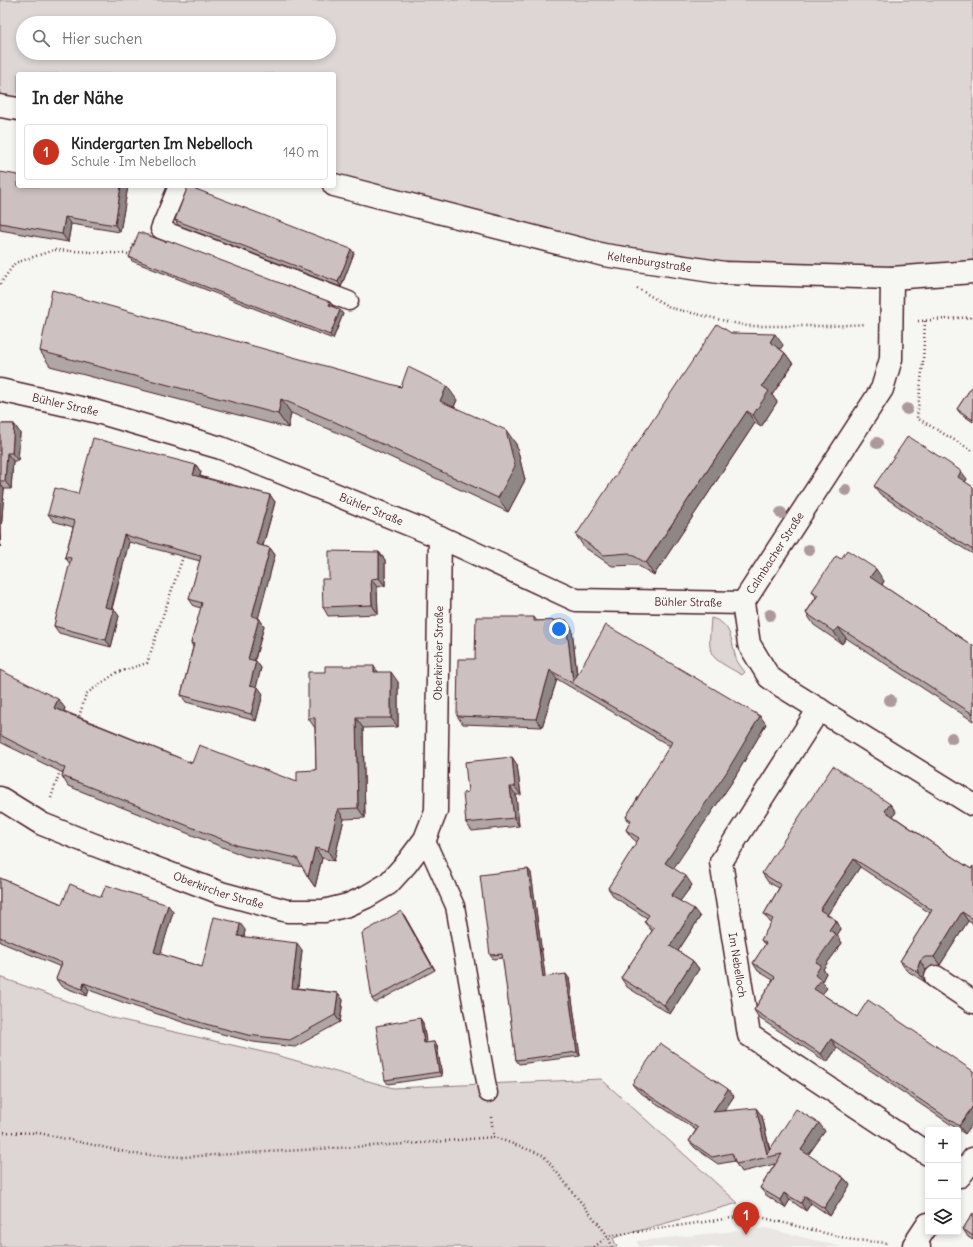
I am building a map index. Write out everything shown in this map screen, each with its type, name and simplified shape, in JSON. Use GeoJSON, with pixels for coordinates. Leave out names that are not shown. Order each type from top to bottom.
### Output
{"type":"FeatureCollection","features":[{"type":"Feature","properties":{"kind":"street"},"geometry":{"type":"LineString","coordinates":[[0,106],[16,109]]}},
{"type":"Feature","properties":{"kind":"street","name":"Keltenburgstraße"},"geometry":{"type":"LineString","coordinates":[[336,186],[604,255],[725,273],[892,278],[973,272]]}},
{"type":"Feature","properties":{"kind":"street","name":"Calmbacher Straße"},"geometry":{"type":"LineString","coordinates":[[892,278],[891,359],[882,389],[743,603],[749,644],[769,677],[819,710],[973,805]]}},
{"type":"Feature","properties":{"kind":"street","name":"Bühler Straße"},"geometry":{"type":"LineString","coordinates":[[0,390],[94,411],[221,448],[440,536],[576,600],[743,603]]}},
{"type":"Feature","properties":{"kind":"street","name":"Oberkircher Straße"},"geometry":{"type":"LineString","coordinates":[[0,798],[42,824],[221,893],[287,911],[324,911],[348,905],[366,897],[388,884],[407,863],[425,839],[436,811],[440,536]]}},
{"type":"Feature","properties":{"kind":"street","name":"Im Nebelloch"},"geometry":{"type":"LineString","coordinates":[[819,710],[720,862],[749,1035],[925,1152]]}},
{"type":"Feature","properties":{"kind":"street"},"geometry":{"type":"LineString","coordinates":[[936,977],[973,1002]]}},
{"type":"Feature","properties":{"kind":"street"},"geometry":{"type":"LineString","coordinates":[[917,1246],[925,1230]]}},
{"type":"Feature","properties":{"kind":"lane"},"geometry":{"type":"LineString","coordinates":[[177,188],[160,229],[349,301]]}},
{"type":"Feature","properties":{"kind":"lane"},"geometry":{"type":"LineString","coordinates":[[425,839],[455,906],[488,1093]]}},
{"type":"Feature","properties":{"kind":"path"},"geometry":{"type":"LineString","coordinates":[[0,284],[14,263],[54,250],[130,254],[138,233]]}},
{"type":"Feature","properties":{"kind":"path"},"geometry":{"type":"LineString","coordinates":[[631,284],[671,308],[747,326],[831,326],[973,317]]}},
{"type":"Feature","properties":{"kind":"path"},"geometry":{"type":"LineString","coordinates":[[925,321],[923,369],[917,418],[973,451]]}},
{"type":"Feature","properties":{"kind":"path"},"geometry":{"type":"LineString","coordinates":[[77,723],[86,694],[116,673],[147,663],[185,552]]}},
{"type":"Feature","properties":{"kind":"path"},"geometry":{"type":"LineString","coordinates":[[42,824],[62,766]]}},
{"type":"Feature","properties":{"kind":"path"},"geometry":{"type":"LineString","coordinates":[[0,1132],[39,1133],[134,1154],[181,1157],[414,1144],[494,1137],[543,1155],[608,1236],[612,1247]]}},
{"type":"Feature","properties":{"kind":"path"},"geometry":{"type":"LineString","coordinates":[[594,1247],[608,1236],[752,1215],[853,1240],[917,1246]]}},
{"type":"Feature","properties":{"kind":"shaded area"},"geometry":{"type":"Polygon","coordinates":[[[0,0],[973,0],[973,272],[725,273],[336,185],[336,72],[16,72],[16,109],[0,106],[0,0]]]}},
{"type":"Feature","properties":{"kind":"shaded area"},"geometry":{"type":"Polygon","coordinates":[[[711,618],[718,620],[729,632],[736,659],[745,672],[742,675],[716,659],[712,654],[710,649],[711,618]]]}},
{"type":"Feature","properties":{"kind":"shaded area"},"geometry":{"type":"Polygon","coordinates":[[[0,977],[113,1018],[276,1055],[393,1088],[601,1079],[738,1203],[613,1238],[617,1247],[0,1247],[0,977]]]}},
{"type":"Feature","properties":{"kind":"shaded area"},"geometry":{"type":"Polygon","coordinates":[[[765,1228],[842,1247],[639,1247],[637,1241],[765,1228]]]}},
{"type":"Feature","properties":{"kind":"building"},"geometry":{"type":"Polygon","coordinates":[[[0,172],[16,175],[16,188],[121,188],[115,225],[65,217],[62,234],[0,223],[0,172]]]}},
{"type":"Feature","properties":{"kind":"building"},"geometry":{"type":"Polygon","coordinates":[[[187,188],[193,188],[351,249],[338,282],[175,220],[187,188]]]}},
{"type":"Feature","properties":{"kind":"building"},"geometry":{"type":"Polygon","coordinates":[[[139,232],[166,242],[167,240],[330,302],[329,305],[340,310],[330,335],[129,257],[139,232]]]}},
{"type":"Feature","properties":{"kind":"building"},"geometry":{"type":"Polygon","coordinates":[[[52,290],[401,387],[408,367],[447,386],[440,401],[506,430],[515,466],[498,498],[333,421],[281,399],[278,414],[40,351],[52,290]]]}},
{"type":"Feature","properties":{"kind":"building"},"geometry":{"type":"Polygon","coordinates":[[[717,324],[731,333],[775,334],[770,342],[785,353],[762,386],[769,391],[753,415],[747,411],[646,563],[629,553],[604,555],[576,535],[717,324]]]}},
{"type":"Feature","properties":{"kind":"building"},"geometry":{"type":"Polygon","coordinates":[[[973,385],[973,420],[957,409],[973,385]]]}},
{"type":"Feature","properties":{"kind":"building"},"geometry":{"type":"Polygon","coordinates":[[[0,424],[14,424],[12,453],[7,453],[5,481],[0,481],[0,424]]]}},
{"type":"Feature","properties":{"kind":"building"},"geometry":{"type":"Polygon","coordinates":[[[908,436],[961,471],[958,477],[973,487],[973,550],[874,486],[908,436]]]}},
{"type":"Feature","properties":{"kind":"building"},"geometry":{"type":"Polygon","coordinates":[[[93,438],[196,465],[193,475],[270,495],[256,544],[270,548],[252,616],[259,618],[248,659],[256,661],[250,685],[258,687],[251,714],[181,695],[194,644],[191,643],[202,603],[189,599],[201,556],[124,535],[105,607],[114,609],[106,640],[54,626],[71,558],[65,557],[75,521],[48,514],[55,488],[78,494],[93,438]]]}},
{"type":"Feature","properties":{"kind":"building"},"geometry":{"type":"Polygon","coordinates":[[[847,550],[876,569],[870,577],[973,646],[973,714],[838,627],[834,632],[806,613],[818,595],[812,591],[836,556],[841,559],[847,550]]]}},
{"type":"Feature","properties":{"kind":"building"},"geometry":{"type":"Polygon","coordinates":[[[329,551],[379,552],[379,578],[371,579],[372,605],[323,607],[322,579],[329,579],[329,551]]]}},
{"type":"Feature","properties":{"kind":"building"},"geometry":{"type":"Polygon","coordinates":[[[476,617],[534,617],[534,621],[566,620],[573,682],[606,625],[760,716],[726,773],[665,863],[686,876],[671,896],[694,909],[670,946],[693,961],[664,1005],[621,978],[654,928],[644,922],[649,915],[608,888],[639,838],[626,830],[631,820],[626,817],[672,742],[550,670],[536,719],[457,716],[458,659],[475,659],[476,617]]]}},
{"type":"Feature","properties":{"kind":"building"},"geometry":{"type":"Polygon","coordinates":[[[325,666],[374,666],[374,672],[391,672],[391,718],[356,718],[358,808],[338,809],[328,851],[315,848],[308,877],[297,858],[239,846],[62,776],[65,768],[0,735],[0,670],[58,699],[54,708],[192,763],[199,745],[297,782],[297,771],[316,770],[315,718],[308,718],[308,672],[325,672],[325,666]]]}},
{"type":"Feature","properties":{"kind":"building"},"geometry":{"type":"Polygon","coordinates":[[[512,757],[515,787],[510,787],[514,818],[466,823],[463,793],[468,792],[465,762],[512,757]]]}},
{"type":"Feature","properties":{"kind":"building"},"geometry":{"type":"Polygon","coordinates":[[[833,766],[890,804],[885,811],[971,869],[973,866],[973,919],[962,912],[934,957],[925,957],[920,961],[918,967],[919,973],[900,961],[932,910],[854,859],[820,910],[836,920],[829,930],[836,934],[816,962],[821,965],[815,975],[821,980],[814,989],[857,1017],[868,1000],[973,1071],[973,1106],[959,1126],[831,1039],[821,1054],[754,1010],[775,977],[753,963],[766,943],[761,940],[773,919],[764,914],[781,885],[762,873],[833,766]]]}},
{"type":"Feature","properties":{"kind":"building"},"geometry":{"type":"Polygon","coordinates":[[[528,869],[543,977],[566,974],[577,1052],[516,1060],[502,954],[490,955],[480,875],[528,869]]]}},
{"type":"Feature","properties":{"kind":"building"},"geometry":{"type":"Polygon","coordinates":[[[0,878],[62,904],[70,884],[101,897],[106,885],[168,905],[154,952],[202,967],[214,917],[240,923],[238,936],[297,943],[292,988],[338,993],[335,1015],[290,1040],[248,1035],[202,1023],[84,983],[82,989],[56,979],[62,963],[0,937],[0,878]]]}},
{"type":"Feature","properties":{"kind":"building"},"geometry":{"type":"Polygon","coordinates":[[[401,911],[432,966],[372,999],[362,933],[401,911]]]}},
{"type":"Feature","properties":{"kind":"building"},"geometry":{"type":"Polygon","coordinates":[[[420,1018],[424,1043],[434,1042],[439,1072],[385,1080],[376,1026],[420,1018]]]}},
{"type":"Feature","properties":{"kind":"building"},"geometry":{"type":"Polygon","coordinates":[[[660,1043],[728,1089],[713,1112],[756,1108],[767,1154],[796,1109],[819,1123],[801,1150],[844,1178],[824,1208],[805,1196],[801,1203],[784,1193],[780,1200],[760,1188],[782,1154],[736,1164],[732,1153],[712,1157],[689,1141],[698,1128],[632,1084],[660,1043]]]}},
{"type":"Feature","properties":{"kind":"building"},"geometry":{"type":"Polygon","coordinates":[[[973,1213],[973,1236],[963,1229],[973,1213]]]}},
{"type":"Feature","properties":{"kind":"place","name":"Kindergarten Im Nebelloch"},"geometry":{"type":"Point","coordinates":[746,1235]}}]}
